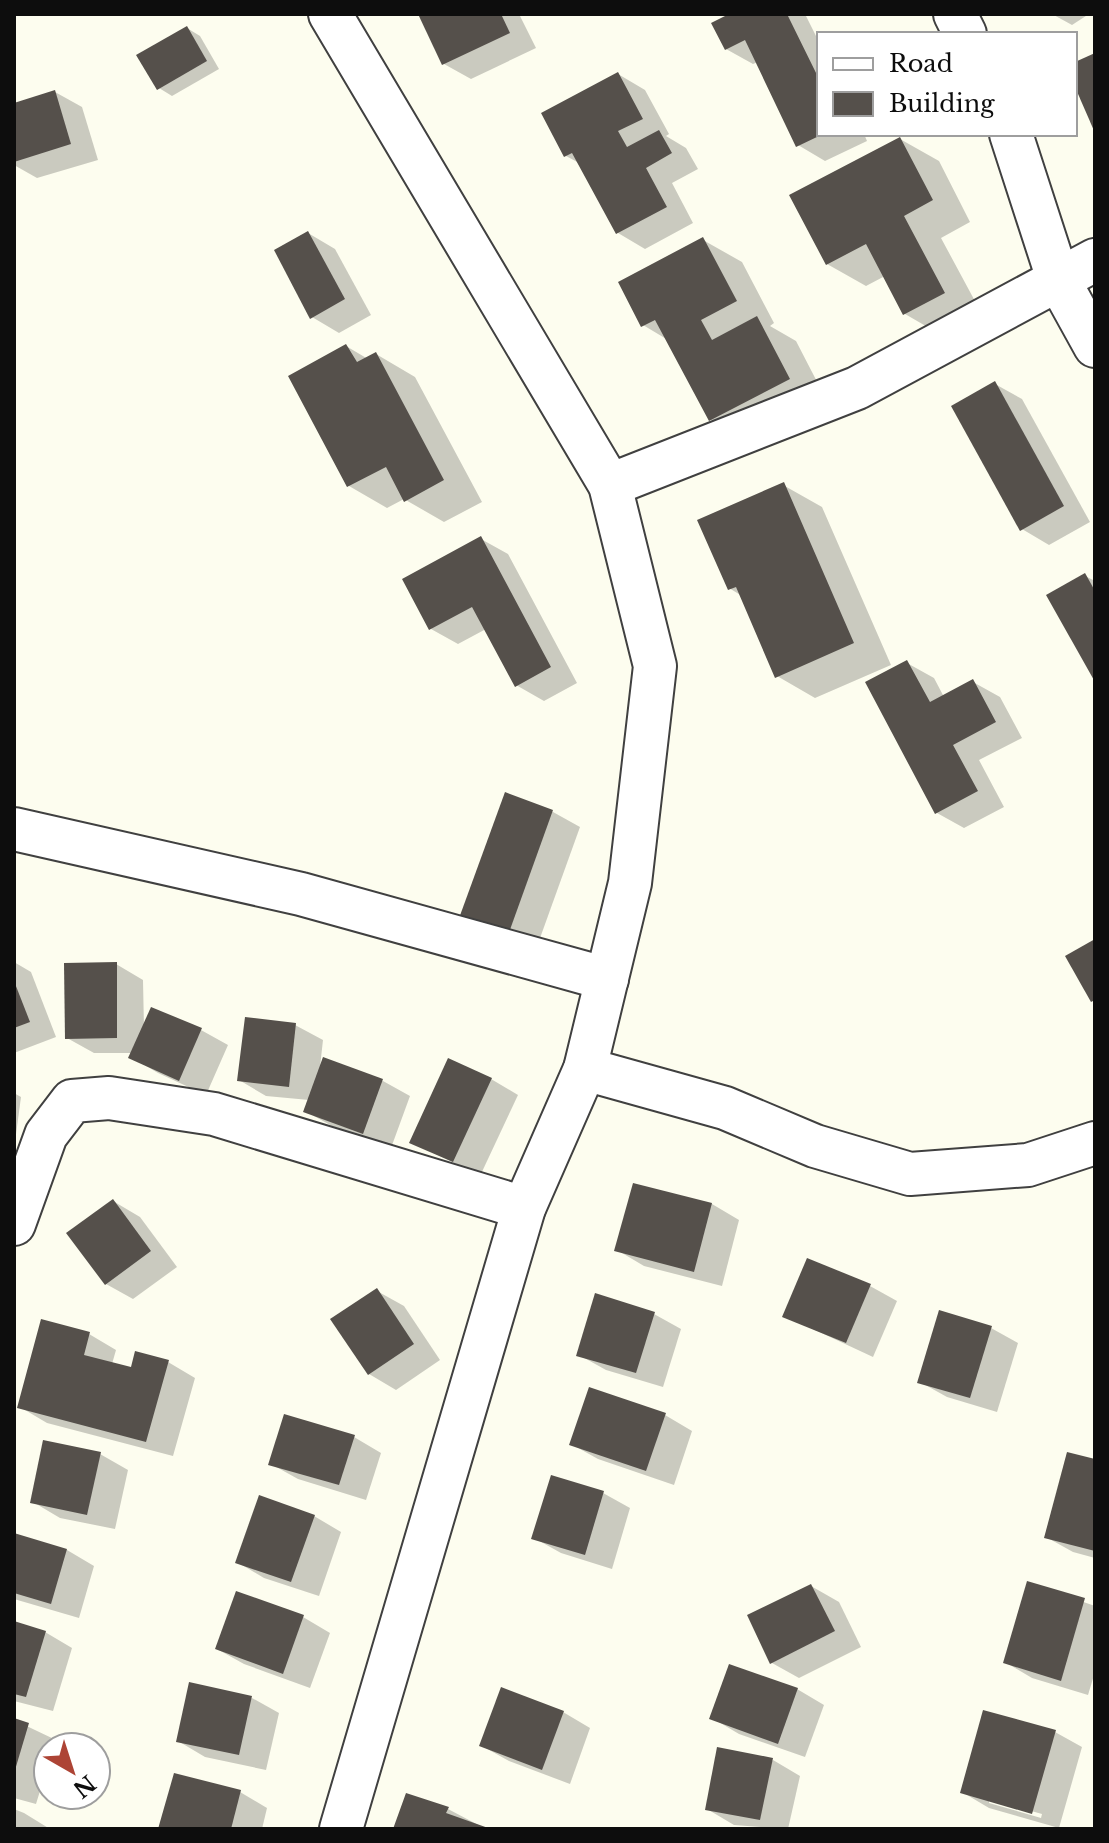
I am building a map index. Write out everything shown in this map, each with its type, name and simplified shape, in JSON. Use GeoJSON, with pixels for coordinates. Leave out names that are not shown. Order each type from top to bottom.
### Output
{"type":"FeatureCollection","features":[{"type":"Feature","properties":{"kind":"street"},"geometry":{"type":"LineString","coordinates":[[330,14],[610,485],[655,666],[630,883],[585,1069],[524,1208],[341,1829]]}},
{"type":"Feature","properties":{"kind":"street"},"geometry":{"type":"LineString","coordinates":[[955,14],[964,32]]}},
{"type":"Feature","properties":{"kind":"street"},"geometry":{"type":"LineString","coordinates":[[1012,136],[1058,279],[1095,346]]}},
{"type":"Feature","properties":{"kind":"street"},"geometry":{"type":"LineString","coordinates":[[610,485],[857,388],[1095,260]]}},
{"type":"Feature","properties":{"kind":"street"},"geometry":{"type":"LineString","coordinates":[[14,829],[301,894],[607,979]]}},
{"type":"Feature","properties":{"kind":"street"},"geometry":{"type":"LineString","coordinates":[[585,1069],[725,1108],[815,1146],[910,1174],[1028,1165],[1095,1143]]}},
{"type":"Feature","properties":{"kind":"street"},"geometry":{"type":"LineString","coordinates":[[14,1224],[46,1135],[72,1101],[109,1098],[214,1114],[524,1208]]}},
{"type":"Feature","properties":{"kind":"building"},"geometry":{"type":"Polygon","coordinates":[[[418,14],[501,14],[510,33],[442,65],[418,14]]]}},
{"type":"Feature","properties":{"kind":"building"},"geometry":{"type":"Polygon","coordinates":[[[729,14],[787,14],[817,75],[819,136],[796,147],[745,40],[725,50],[711,23],[729,14]]]}},
{"type":"Feature","properties":{"kind":"building"},"geometry":{"type":"Polygon","coordinates":[[[187,26],[207,61],[157,90],[136,55],[187,26]]]}},
{"type":"Feature","properties":{"kind":"building"},"geometry":{"type":"Polygon","coordinates":[[[1095,53],[1095,133],[1077,92],[1077,61],[1095,53]]]}},
{"type":"Feature","properties":{"kind":"building"},"geometry":{"type":"Polygon","coordinates":[[[618,72],[643,119],[618,131],[627,147],[659,130],[672,153],[646,168],[667,207],[616,234],[572,153],[564,157],[541,113],[618,72]]]}},
{"type":"Feature","properties":{"kind":"building"},"geometry":{"type":"Polygon","coordinates":[[[55,90],[71,144],[14,162],[14,103],[55,90]]]}},
{"type":"Feature","properties":{"kind":"building"},"geometry":{"type":"Polygon","coordinates":[[[900,137],[933,200],[904,216],[945,293],[903,315],[866,244],[826,265],[789,195],[900,137]]]}},
{"type":"Feature","properties":{"kind":"building"},"geometry":{"type":"Polygon","coordinates":[[[308,231],[345,299],[310,319],[274,250],[308,231]]]}},
{"type":"Feature","properties":{"kind":"building"},"geometry":{"type":"Polygon","coordinates":[[[703,237],[737,301],[701,320],[712,340],[757,316],[790,379],[709,421],[655,320],[641,327],[618,282],[703,237]]]}},
{"type":"Feature","properties":{"kind":"building"},"geometry":{"type":"Polygon","coordinates":[[[346,344],[357,362],[376,352],[444,480],[404,502],[386,467],[347,487],[288,376],[346,344]]]}},
{"type":"Feature","properties":{"kind":"building"},"geometry":{"type":"Polygon","coordinates":[[[995,381],[1064,506],[1020,531],[951,406],[995,381]]]}},
{"type":"Feature","properties":{"kind":"building"},"geometry":{"type":"Polygon","coordinates":[[[784,482],[854,643],[775,678],[736,587],[728,590],[697,520],[784,482]]]}},
{"type":"Feature","properties":{"kind":"building"},"geometry":{"type":"Polygon","coordinates":[[[481,536],[551,667],[515,687],[472,607],[429,630],[402,579],[481,536]]]}},
{"type":"Feature","properties":{"kind":"building"},"geometry":{"type":"Polygon","coordinates":[[[1085,573],[1095,591],[1095,682],[1046,595],[1085,573]]]}},
{"type":"Feature","properties":{"kind":"building"},"geometry":{"type":"Polygon","coordinates":[[[907,660],[930,702],[973,679],[996,722],[953,745],[978,791],[935,814],[865,682],[907,660]]]}},
{"type":"Feature","properties":{"kind":"building"},"geometry":{"type":"Polygon","coordinates":[[[505,792],[553,810],[507,938],[458,921],[505,792]]]}},
{"type":"Feature","properties":{"kind":"building"},"geometry":{"type":"Polygon","coordinates":[[[1095,939],[1095,1000],[1091,1002],[1065,956],[1095,939]]]}},
{"type":"Feature","properties":{"kind":"building"},"geometry":{"type":"Polygon","coordinates":[[[117,962],[117,1038],[65,1039],[64,963],[117,962]]]}},
{"type":"Feature","properties":{"kind":"building"},"geometry":{"type":"Polygon","coordinates":[[[14,981],[30,1022],[14,1028],[14,981]]]}},
{"type":"Feature","properties":{"kind":"building"},"geometry":{"type":"Polygon","coordinates":[[[151,1007],[202,1028],[179,1081],[128,1058],[151,1007]]]}},
{"type":"Feature","properties":{"kind":"building"},"geometry":{"type":"Polygon","coordinates":[[[245,1017],[296,1023],[289,1087],[237,1081],[245,1017]]]}},
{"type":"Feature","properties":{"kind":"building"},"geometry":{"type":"Polygon","coordinates":[[[323,1057],[383,1079],[363,1134],[303,1112],[323,1057]]]}},
{"type":"Feature","properties":{"kind":"building"},"geometry":{"type":"Polygon","coordinates":[[[448,1058],[492,1078],[453,1162],[409,1143],[448,1058]]]}},
{"type":"Feature","properties":{"kind":"building"},"geometry":{"type":"Polygon","coordinates":[[[633,1183],[712,1203],[694,1272],[614,1251],[633,1183]]]}},
{"type":"Feature","properties":{"kind":"building"},"geometry":{"type":"Polygon","coordinates":[[[113,1199],[151,1251],[105,1285],[66,1233],[113,1199]]]}},
{"type":"Feature","properties":{"kind":"building"},"geometry":{"type":"Polygon","coordinates":[[[807,1258],[871,1284],[846,1343],[782,1317],[807,1258]]]}},
{"type":"Feature","properties":{"kind":"building"},"geometry":{"type":"Polygon","coordinates":[[[377,1288],[414,1344],[368,1375],[330,1319],[377,1288]]]}},
{"type":"Feature","properties":{"kind":"building"},"geometry":{"type":"Polygon","coordinates":[[[595,1293],[655,1312],[636,1373],[576,1356],[595,1293]]]}},
{"type":"Feature","properties":{"kind":"building"},"geometry":{"type":"Polygon","coordinates":[[[939,1310],[992,1326],[970,1398],[917,1383],[939,1310]]]}},
{"type":"Feature","properties":{"kind":"building"},"geometry":{"type":"Polygon","coordinates":[[[41,1319],[90,1332],[84,1355],[131,1367],[135,1351],[169,1360],[146,1442],[17,1408],[41,1319]]]}},
{"type":"Feature","properties":{"kind":"building"},"geometry":{"type":"Polygon","coordinates":[[[589,1387],[666,1413],[646,1471],[569,1445],[589,1387]]]}},
{"type":"Feature","properties":{"kind":"building"},"geometry":{"type":"Polygon","coordinates":[[[284,1414],[355,1435],[339,1485],[268,1465],[284,1414]]]}},
{"type":"Feature","properties":{"kind":"building"},"geometry":{"type":"Polygon","coordinates":[[[43,1440],[101,1452],[87,1515],[30,1503],[43,1440]]]}},
{"type":"Feature","properties":{"kind":"building"},"geometry":{"type":"Polygon","coordinates":[[[1067,1452],[1095,1459],[1095,1551],[1044,1538],[1067,1452]]]}},
{"type":"Feature","properties":{"kind":"building"},"geometry":{"type":"Polygon","coordinates":[[[551,1475],[604,1491],[585,1555],[531,1539],[551,1475]]]}},
{"type":"Feature","properties":{"kind":"building"},"geometry":{"type":"Polygon","coordinates":[[[259,1495],[315,1515],[291,1582],[235,1563],[259,1495]]]}},
{"type":"Feature","properties":{"kind":"building"},"geometry":{"type":"Polygon","coordinates":[[[14,1533],[67,1549],[51,1604],[14,1593],[14,1533]]]}},
{"type":"Feature","properties":{"kind":"building"},"geometry":{"type":"Polygon","coordinates":[[[1027,1581],[1085,1598],[1061,1681],[1003,1663],[1027,1581]]]}},
{"type":"Feature","properties":{"kind":"building"},"geometry":{"type":"Polygon","coordinates":[[[811,1584],[835,1631],[770,1664],[747,1615],[811,1584]]]}},
{"type":"Feature","properties":{"kind":"building"},"geometry":{"type":"Polygon","coordinates":[[[236,1591],[304,1615],[283,1674],[215,1649],[236,1591]]]}},
{"type":"Feature","properties":{"kind":"building"},"geometry":{"type":"Polygon","coordinates":[[[14,1621],[46,1631],[26,1697],[14,1694],[14,1621]]]}},
{"type":"Feature","properties":{"kind":"building"},"geometry":{"type":"Polygon","coordinates":[[[729,1664],[798,1688],[778,1744],[709,1719],[729,1664]]]}},
{"type":"Feature","properties":{"kind":"building"},"geometry":{"type":"Polygon","coordinates":[[[189,1682],[252,1696],[239,1755],[176,1742],[189,1682]]]}},
{"type":"Feature","properties":{"kind":"building"},"geometry":{"type":"Polygon","coordinates":[[[501,1687],[564,1711],[542,1770],[479,1746],[501,1687]]]}},
{"type":"Feature","properties":{"kind":"building"},"geometry":{"type":"Polygon","coordinates":[[[983,1710],[1056,1730],[1032,1814],[960,1793],[983,1710]]]}},
{"type":"Feature","properties":{"kind":"building"},"geometry":{"type":"Polygon","coordinates":[[[14,1718],[29,1723],[15,1770],[14,1770],[14,1718]]]}},
{"type":"Feature","properties":{"kind":"building"},"geometry":{"type":"Polygon","coordinates":[[[717,1747],[773,1758],[760,1820],[705,1810],[717,1747]]]}},
{"type":"Feature","properties":{"kind":"building"},"geometry":{"type":"Polygon","coordinates":[[[174,1773],[241,1790],[231,1829],[158,1829],[174,1773]]]}},
{"type":"Feature","properties":{"kind":"building"},"geometry":{"type":"Polygon","coordinates":[[[406,1793],[449,1807],[446,1813],[491,1829],[393,1829],[406,1793]]]}}]}
